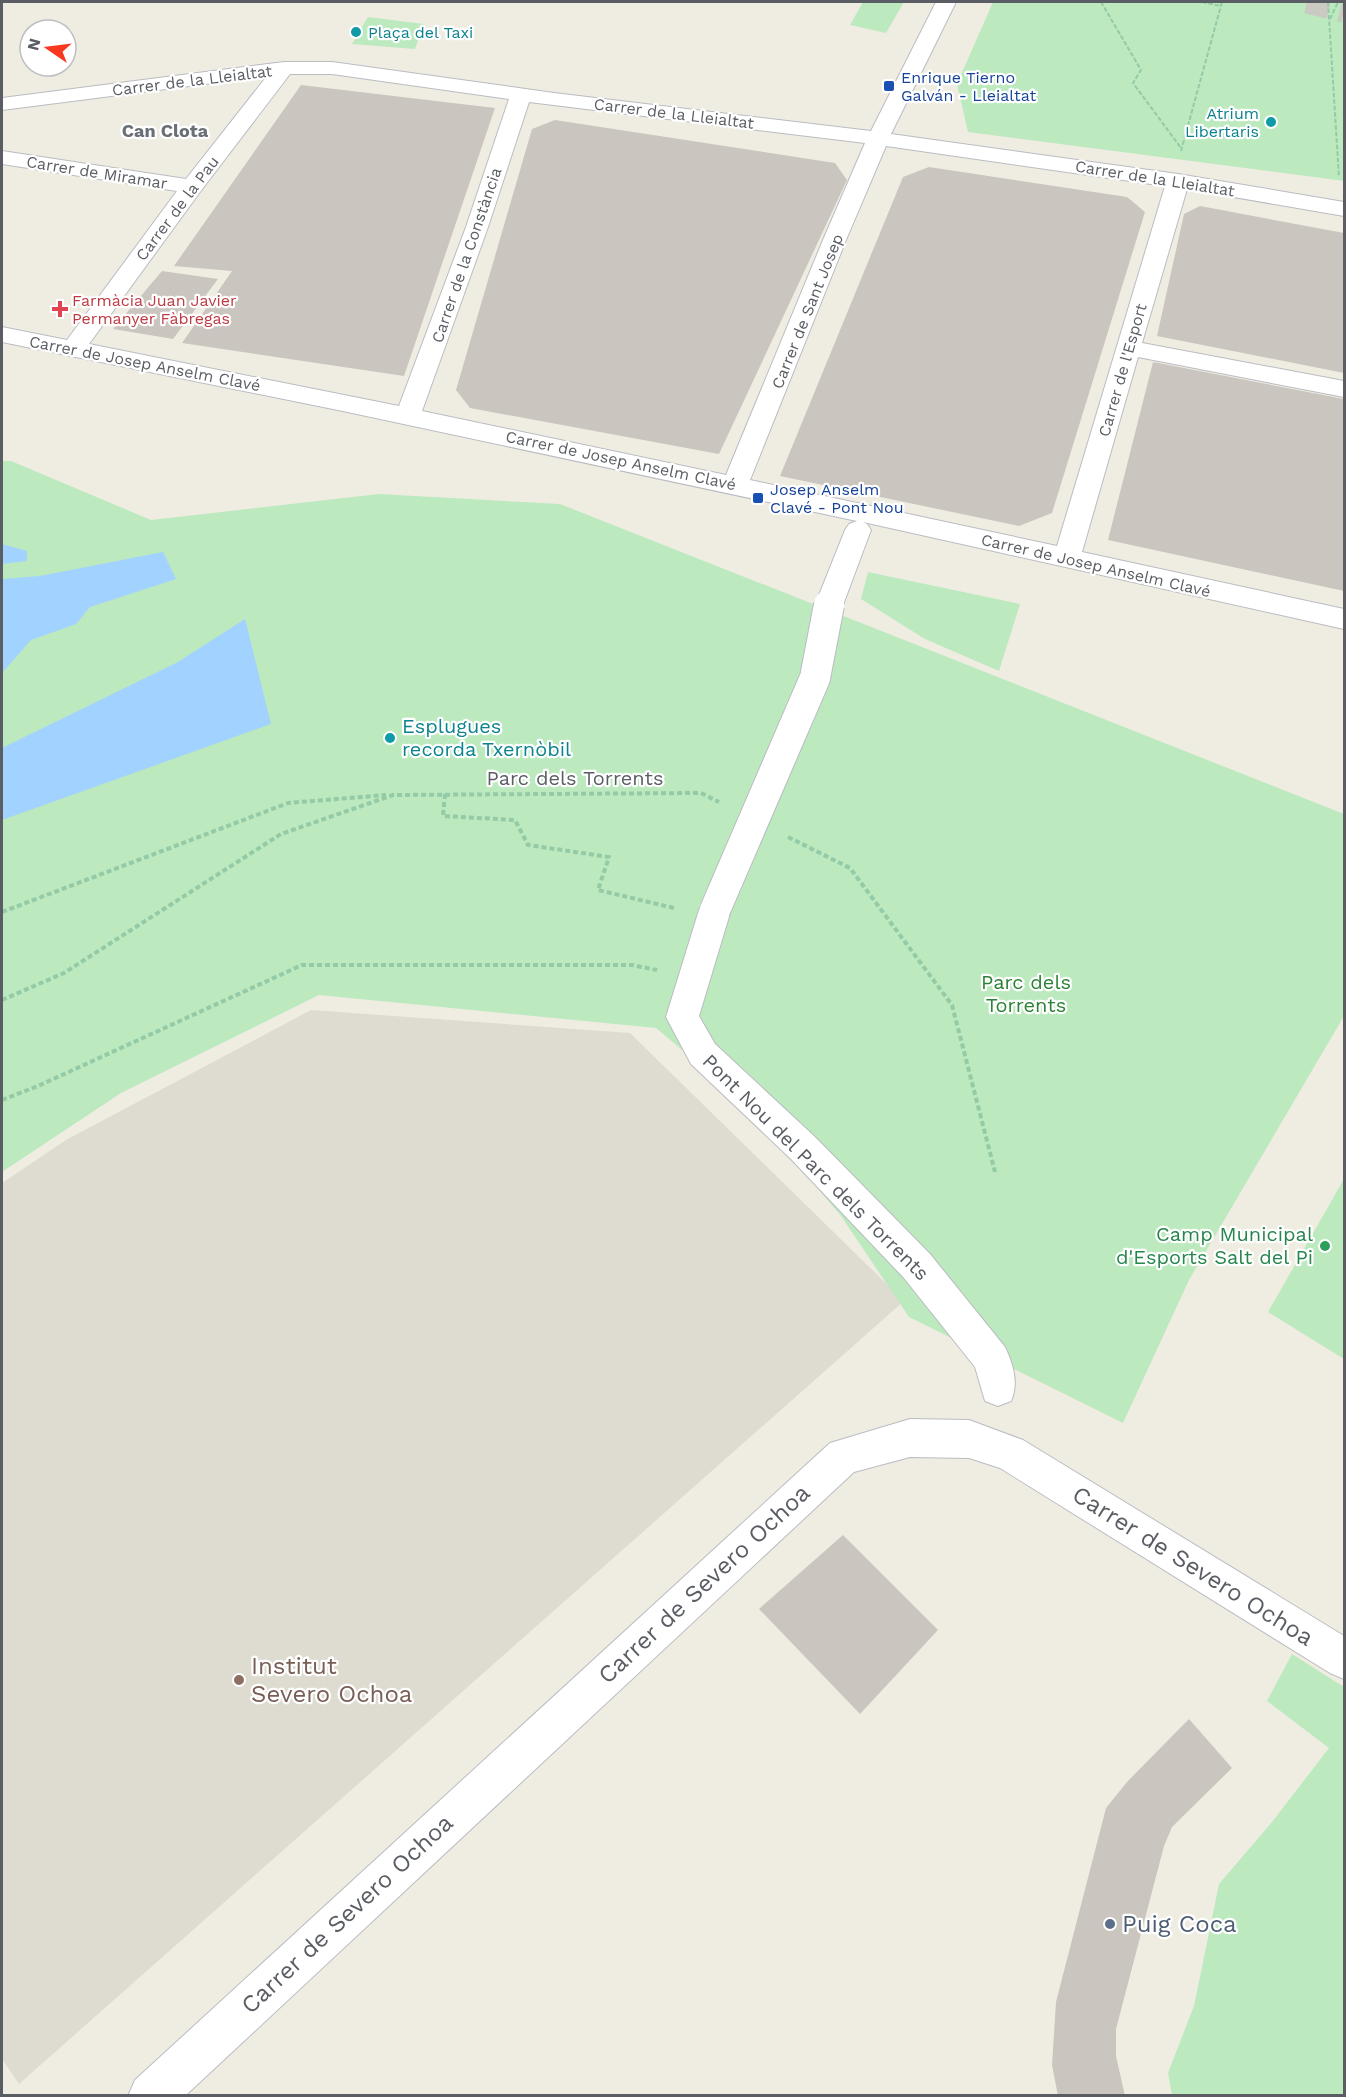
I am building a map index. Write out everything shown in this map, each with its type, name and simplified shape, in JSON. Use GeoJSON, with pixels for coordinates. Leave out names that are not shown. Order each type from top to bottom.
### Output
{"type":"FeatureCollection","features":[{"type":"Feature","properties":{"kind":"street","name":"Carrer de Sant Josep"},"geometry":{"type":"LineString","coordinates":[[735,484],[878,138],[909,69],[946,2]]}},
{"type":"Feature","properties":{"kind":"street","name":"Carrer de la Lleialtat"},"geometry":{"type":"LineString","coordinates":[[2,104],[284,68],[332,68],[878,138],[1178,181],[1344,209]]}},
{"type":"Feature","properties":{"kind":"street","name":"Carrer de la Pau"},"geometry":{"type":"LineString","coordinates":[[73,349],[192,187],[284,68]]}},
{"type":"Feature","properties":{"kind":"street","name":"Carrer de la Constància"},"geometry":{"type":"LineString","coordinates":[[408,416],[477,227],[521,94]]}},
{"type":"Feature","properties":{"kind":"street","name":"Carrer de Miramar"},"geometry":{"type":"LineString","coordinates":[[2,157],[192,187]]}},
{"type":"Feature","properties":{"kind":"street","name":"Carrer de l'Esport"},"geometry":{"type":"LineString","coordinates":[[1067,558],[1178,181]]}},
{"type":"Feature","properties":{"kind":"street","name":"Carrer de Josep Anselm Clavé"},"geometry":{"type":"LineString","coordinates":[[2,335],[735,484],[1344,620]]}},
{"type":"Feature","properties":{"kind":"street"},"geometry":{"type":"LineString","coordinates":[[1129,348],[1344,389]]}},
{"type":"Feature","properties":{"kind":"street","name":"Pont Nou del Parc dels Torrents"},"geometry":{"type":"LineString","coordinates":[[858,530],[830,605],[815,678],[715,910],[696,978],[682,1017],[703,1054],[803,1148],[917,1266],[992,1359],[998,1388]]}},
{"type":"Feature","properties":{"kind":"street","name":"Carrer de Severo Ochoa"},"geometry":{"type":"LineString","coordinates":[[151,2096],[843,1456],[910,1437],[969,1439],[1010,1453],[1344,1659]]}},
{"type":"Feature","properties":{"kind":"path"},"geometry":{"type":"LineString","coordinates":[[1101,2],[1141,70],[1133,83],[1181,148]]}},
{"type":"Feature","properties":{"kind":"path"},"geometry":{"type":"LineString","coordinates":[[1178,181],[1181,148],[1221,4],[1202,2]]}},
{"type":"Feature","properties":{"kind":"path"},"geometry":{"type":"LineString","coordinates":[[1328,2],[1339,180]]}},
{"type":"Feature","properties":{"kind":"path"},"geometry":{"type":"LineString","coordinates":[[1329,20],[1338,2]]}},
{"type":"Feature","properties":{"kind":"path","name":"Parc dels Torrents"},"geometry":{"type":"LineString","coordinates":[[2,912],[288,803],[393,795],[701,793],[722,803]]}},
{"type":"Feature","properties":{"kind":"path","name":"Parc dels Torrents"},"geometry":{"type":"LineString","coordinates":[[445,794],[443,816],[516,820],[528,845],[609,857],[598,890],[666,904]]}},
{"type":"Feature","properties":{"kind":"path","name":"Parc dels Torrents"},"geometry":{"type":"LineString","coordinates":[[2,1000],[64,974],[281,834],[393,795]]}},
{"type":"Feature","properties":{"kind":"path"},"geometry":{"type":"LineString","coordinates":[[786,836],[850,868],[952,1005],[995,1172]]}},
{"type":"Feature","properties":{"kind":"path"},"geometry":{"type":"LineString","coordinates":[[2,1100],[38,1086],[302,965],[632,965],[696,978]]}},
{"type":"Feature","properties":{"kind":"shaded area","name":"Institut Severo Ochoa"},"geometry":{"type":"Polygon","coordinates":[[[311,1010],[630,1033],[904,1301],[19,2084],[2,2059],[2,1183],[66,1140],[311,1010]]]}},
{"type":"Feature","properties":{"kind":"green space"},"geometry":{"type":"Polygon","coordinates":[[[863,2],[904,2],[886,33],[850,25],[863,2]]]}},
{"type":"Feature","properties":{"kind":"green space"},"geometry":{"type":"Polygon","coordinates":[[[993,2],[1344,2],[1344,181],[968,132],[957,84],[993,2]]]}},
{"type":"Feature","properties":{"kind":"green space"},"geometry":{"type":"Polygon","coordinates":[[[368,17],[424,24],[415,49],[352,44],[368,17]]]}},
{"type":"Feature","properties":{"kind":"green space","name":"Parc dels Torrents"},"geometry":{"type":"Polygon","coordinates":[[[2,461],[11,461],[151,520],[379,494],[560,504],[1344,814],[1344,1016],[1189,1280],[1123,1423],[909,1317],[841,1216],[783,1147],[693,1059],[656,1028],[319,995],[121,1093],[2,1172],[2,461]]]}},
{"type":"Feature","properties":{"kind":"green space"},"geometry":{"type":"Polygon","coordinates":[[[868,572],[1020,604],[999,671],[925,639],[861,599],[868,572]]]}},
{"type":"Feature","properties":{"kind":"green space","name":"Camp Municipal d'Esports Salt del Pi"},"geometry":{"type":"Polygon","coordinates":[[[1344,1179],[1344,1359],[1268,1312],[1344,1179]]]}},
{"type":"Feature","properties":{"kind":"green space"},"geometry":{"type":"Polygon","coordinates":[[[1292,1654],[1344,1687],[1344,2095],[1172,2095],[1168,2073],[1194,2006],[1219,1884],[1272,1822],[1329,1748],[1267,1701],[1292,1654]]]}},
{"type":"Feature","properties":{"kind":"water"},"geometry":{"type":"Polygon","coordinates":[[[2,544],[27,551],[27,561],[2,564],[2,544]]]}},
{"type":"Feature","properties":{"kind":"water"},"geometry":{"type":"Polygon","coordinates":[[[163,552],[176,579],[90,607],[76,624],[31,640],[2,673],[2,579],[40,576],[163,552]]]}},
{"type":"Feature","properties":{"kind":"water"},"geometry":{"type":"Polygon","coordinates":[[[245,619],[271,724],[2,820],[2,748],[178,662],[245,619]]]}},
{"type":"Feature","properties":{"kind":"building"},"geometry":{"type":"Polygon","coordinates":[[[301,85],[495,108],[404,376],[182,343],[232,271],[174,266],[301,85]]]}},
{"type":"Feature","properties":{"kind":"building"},"geometry":{"type":"Polygon","coordinates":[[[555,120],[835,163],[847,180],[719,454],[470,408],[456,390],[532,129],[555,120]]]}},
{"type":"Feature","properties":{"kind":"building"},"geometry":{"type":"Polygon","coordinates":[[[929,167],[1127,197],[1145,212],[1052,513],[1019,526],[780,476],[903,177],[929,167]]]}},
{"type":"Feature","properties":{"kind":"building"},"geometry":{"type":"Polygon","coordinates":[[[1200,206],[1344,233],[1344,373],[1157,336],[1184,214],[1200,206]]]}},
{"type":"Feature","properties":{"kind":"building"},"geometry":{"type":"Polygon","coordinates":[[[162,271],[218,279],[173,339],[113,329],[162,271]]]}},
{"type":"Feature","properties":{"kind":"building"},"geometry":{"type":"Polygon","coordinates":[[[1153,362],[1344,399],[1344,591],[1108,540],[1153,362]]]}},
{"type":"Feature","properties":{"kind":"building"},"geometry":{"type":"Polygon","coordinates":[[[843,1535],[938,1630],[860,1714],[759,1609],[843,1535]]]}},
{"type":"Feature","properties":{"kind":"building","name":"Puig Coca"},"geometry":{"type":"Polygon","coordinates":[[[1189,1719],[1232,1768],[1172,1827],[1164,1846],[1116,2029],[1116,2056],[1125,2096],[1058,2096],[1052,2065],[1056,2002],[1106,1808],[1127,1782],[1189,1719]]]}},
{"type":"Feature","properties":{"kind":"tunnel"},"geometry":{"type":"LineString","coordinates":[[1307,2],[1344,11]]}},
{"type":"Feature","properties":{"kind":"place","name":"Plaça del Taxi"},"geometry":{"type":"Point","coordinates":[356,32]}},
{"type":"Feature","properties":{"kind":"place","name":"Enrique Tierno Galván - Lleialtat"},"geometry":{"type":"Point","coordinates":[889,86]}},
{"type":"Feature","properties":{"kind":"place","name":"Atrium Libertaris"},"geometry":{"type":"Point","coordinates":[1271,122]}},
{"type":"Feature","properties":{"kind":"place","name":"Farmàcia Juan Javier Permanyer Fàbregas"},"geometry":{"type":"Point","coordinates":[60,309]}},
{"type":"Feature","properties":{"kind":"place","name":"Josep Anselm Clavé - Pont Nou"},"geometry":{"type":"Point","coordinates":[758,498]}},
{"type":"Feature","properties":{"kind":"place","name":"Esplugues recorda Txernòbil"},"geometry":{"type":"Point","coordinates":[390,738]}},
{"type":"Feature","properties":{"kind":"place","name":"Camp Municipal d'Esports Salt del Pi"},"geometry":{"type":"Point","coordinates":[1325,1246]}},
{"type":"Feature","properties":{"kind":"place","name":"Institut Severo Ochoa"},"geometry":{"type":"Point","coordinates":[239,1680]}},
{"type":"Feature","properties":{"kind":"place","name":"Puig Coca"},"geometry":{"type":"Point","coordinates":[1110,1924]}},
{"type":"Feature","properties":{"kind":"district","name":"Can Clota"},"geometry":{"type":"Point","coordinates":[165,131]}}]}
